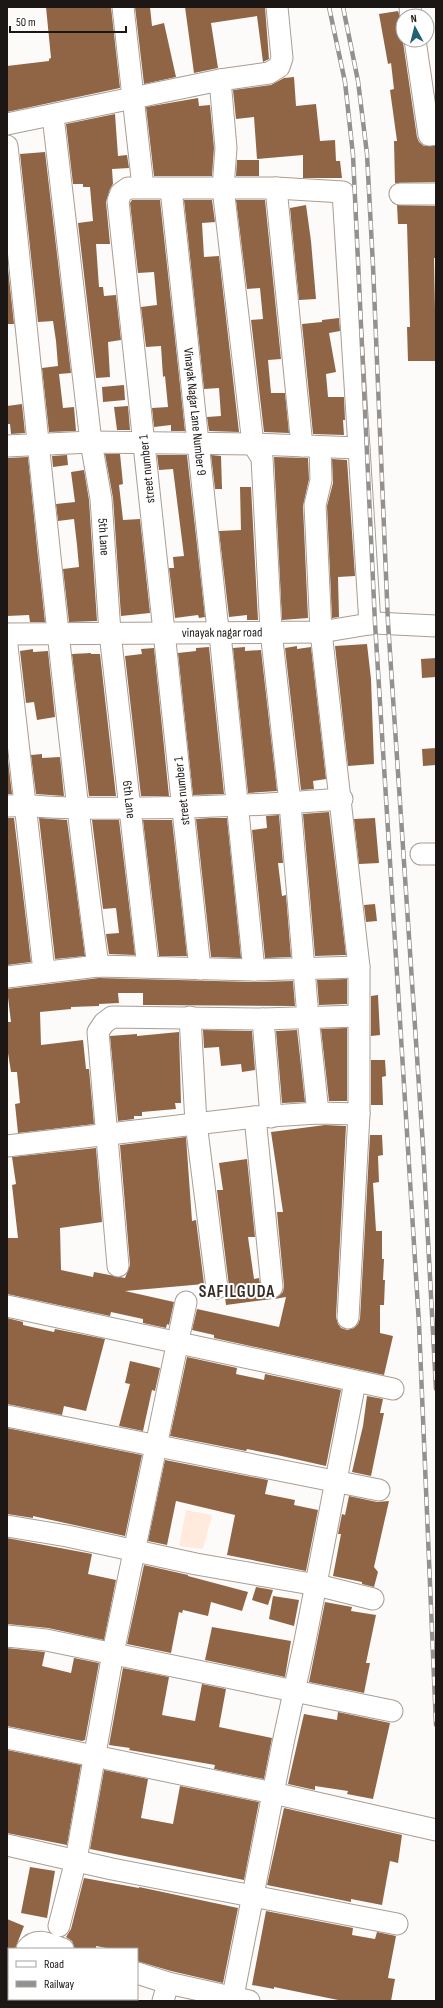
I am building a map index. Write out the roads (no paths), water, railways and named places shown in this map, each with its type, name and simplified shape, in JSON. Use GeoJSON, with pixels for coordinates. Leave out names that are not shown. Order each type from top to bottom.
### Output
{"type":"FeatureCollection","features":[{"type":"Feature","properties":{"kind":"street"},"geometry":{"type":"LineString","coordinates":[[123,7],[143,187]]}},
{"type":"Feature","properties":{"kind":"street"},"geometry":{"type":"LineString","coordinates":[[7,124],[53,116],[220,80],[270,73],[279,67],[282,58],[277,7]]}},
{"type":"Feature","properties":{"kind":"street"},"geometry":{"type":"LineString","coordinates":[[416,48],[429,135],[436,134]]}},
{"type":"Feature","properties":{"kind":"street"},"geometry":{"type":"LineString","coordinates":[[220,80],[226,148],[224,188],[253,444],[262,458],[271,631],[290,803],[308,1017],[318,1113]]}},
{"type":"Feature","properties":{"kind":"street","name":"5th Lane"},"geometry":{"type":"LineString","coordinates":[[53,116],[91,442],[101,499],[110,633]]}},
{"type":"Feature","properties":{"kind":"street"},"geometry":{"type":"LineString","coordinates":[[7,146],[40,446],[57,635],[76,808],[98,966]]}},
{"type":"Feature","properties":{"kind":"street","name":"street number 1"},"geometry":{"type":"LineString","coordinates":[[200,969],[184,807],[118,201],[121,193],[128,188],[143,187],[276,188],[344,192],[359,448]]}},
{"type":"Feature","properties":{"kind":"street","name":"Vinayak Nagar Lane Number 9"},"geometry":{"type":"LineString","coordinates":[[171,188],[220,634],[236,805],[254,970]]}},
{"type":"Feature","properties":{"kind":"street"},"geometry":{"type":"LineString","coordinates":[[276,188],[311,446],[321,480],[315,505],[322,632],[342,799],[359,968],[359,1114],[348,1318]]}},
{"type":"Feature","properties":{"kind":"street"},"geometry":{"type":"LineString","coordinates":[[400,194],[436,194]]}},
{"type":"Feature","properties":{"kind":"street"},"geometry":{"type":"LineString","coordinates":[[7,446],[40,446],[91,442],[144,444],[253,444],[359,448],[370,624]]}},
{"type":"Feature","properties":{"kind":"street","name":"vinayak nagar road"},"geometry":{"type":"LineString","coordinates":[[7,634],[220,634],[271,631],[322,632],[370,624],[388,623],[436,626]]}},
{"type":"Feature","properties":{"kind":"street","name":"6th Lane"},"geometry":{"type":"LineString","coordinates":[[110,633],[148,967]]}},
{"type":"Feature","properties":{"kind":"street"},"geometry":{"type":"LineString","coordinates":[[7,646],[16,806],[44,971]]}},
{"type":"Feature","properties":{"kind":"street"},"geometry":{"type":"LineString","coordinates":[[16,806],[76,808],[184,807],[290,803],[342,799]]}},
{"type":"Feature","properties":{"kind":"street"},"geometry":{"type":"LineString","coordinates":[[7,977],[44,971],[98,966],[254,970],[359,968]]}},
{"type":"Feature","properties":{"kind":"street"},"geometry":{"type":"LineString","coordinates":[[118,1266],[98,1032],[104,1023],[112,1017],[263,1019],[358,1016]]}},
{"type":"Feature","properties":{"kind":"street"},"geometry":{"type":"LineString","coordinates":[[190,1017],[196,1123],[217,1288]]}},
{"type":"Feature","properties":{"kind":"street"},"geometry":{"type":"LineString","coordinates":[[263,1019],[263,1117],[272,1287]]}},
{"type":"Feature","properties":{"kind":"street"},"geometry":{"type":"LineString","coordinates":[[7,1146],[106,1136],[196,1123],[318,1113],[359,1114]]}},
{"type":"Feature","properties":{"kind":"street"},"geometry":{"type":"LineString","coordinates":[[59,1926],[76,1860],[133,1550],[186,1302]]}},
{"type":"Feature","properties":{"kind":"street"},"geometry":{"type":"LineString","coordinates":[[7,1306],[393,1389]]}},
{"type":"Feature","properties":{"kind":"street"},"geometry":{"type":"LineString","coordinates":[[138,1974],[166,1992],[237,2000],[252,1897],[337,1481],[355,1382]]}},
{"type":"Feature","properties":{"kind":"street"},"geometry":{"type":"LineString","coordinates":[[7,1416],[156,1444],[379,1490]]}},
{"type":"Feature","properties":{"kind":"street"},"geometry":{"type":"LineString","coordinates":[[7,1526],[67,1536],[196,1564],[316,1585],[373,1599]]}},
{"type":"Feature","properties":{"kind":"street"},"geometry":{"type":"LineString","coordinates":[[7,1636],[46,1640],[113,1653],[392,1711]]}},
{"type":"Feature","properties":{"kind":"street"},"geometry":{"type":"LineString","coordinates":[[7,1738],[273,1793],[436,1830]]}},
{"type":"Feature","properties":{"kind":"street"},"geometry":{"type":"LineString","coordinates":[[7,1845],[252,1897],[397,1924]]}},
{"type":"Feature","properties":{"kind":"street"},"geometry":{"type":"LineString","coordinates":[[34,1945],[56,1948]]}},
{"type":"Feature","properties":{"kind":"railway"},"geometry":{"type":"LineString","coordinates":[[329,7],[345,82],[353,155],[375,623],[419,1324],[436,1725]]}},
{"type":"Feature","properties":{"kind":"railway"},"geometry":{"type":"LineString","coordinates":[[343,7],[358,81],[367,154],[388,623],[423,1146],[436,1389]]}},
{"type":"Feature","properties":{"kind":"district","name":"SAFILGUDA"},"geometry":{"type":"Point","coordinates":[237,1292]}}]}
